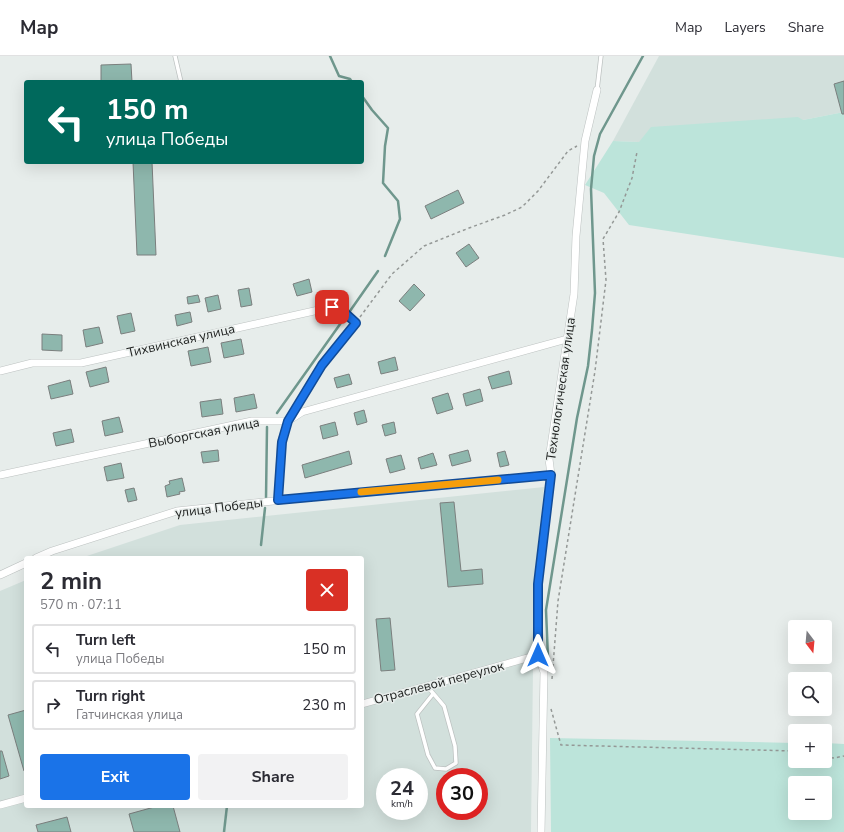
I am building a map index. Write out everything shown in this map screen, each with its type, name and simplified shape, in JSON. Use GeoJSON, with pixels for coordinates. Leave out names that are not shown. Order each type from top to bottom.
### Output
{"type":"FeatureCollection","features":[{"type":"Feature","properties":{"kind":"street","name":"Технологическая улица"},"geometry":{"type":"LineString","coordinates":[[541,832],[544,672],[538,655],[538,584],[551,475],[549,459],[574,294],[576,236],[585,141],[596,90]]}},
{"type":"Feature","properties":{"kind":"street","name":"Тихвинская улица"},"geometry":{"type":"LineString","coordinates":[[0,370],[32,363],[81,363],[332,307],[344,312],[356,323]]}},
{"type":"Feature","properties":{"kind":"street"},"geometry":{"type":"LineString","coordinates":[[278,500],[282,442],[288,421],[322,365],[356,323]]}},
{"type":"Feature","properties":{"kind":"street","name":"Выборгская улица"},"geometry":{"type":"LineString","coordinates":[[0,475],[252,421],[288,421],[302,412],[567,339]]}},
{"type":"Feature","properties":{"kind":"street","name":"улица Победы"},"geometry":{"type":"LineString","coordinates":[[41,556],[177,511],[278,500],[551,475]]}},
{"type":"Feature","properties":{"kind":"street"},"geometry":{"type":"LineString","coordinates":[[0,575],[24,564]]}},
{"type":"Feature","properties":{"kind":"street","name":"Отраслевой переулок"},"geometry":{"type":"LineString","coordinates":[[364,703],[538,655]]}},
{"type":"Feature","properties":{"kind":"street"},"geometry":{"type":"LineString","coordinates":[[0,805],[24,799]]}},
{"type":"Feature","properties":{"kind":"lane"},"geometry":{"type":"LineString","coordinates":[[175,56],[181,80]]}},
{"type":"Feature","properties":{"kind":"lane"},"geometry":{"type":"LineString","coordinates":[[596,90],[601,56]]}},
{"type":"Feature","properties":{"kind":"lane"},"geometry":{"type":"LineString","coordinates":[[426,686],[444,706],[455,746],[456,763],[446,769],[435,768],[428,755],[417,714],[433,694]]}},
{"type":"Feature","properties":{"kind":"path"},"geometry":{"type":"LineString","coordinates":[[356,323],[392,274],[424,246],[522,207],[538,190],[568,151],[585,141]]}},
{"type":"Feature","properties":{"kind":"path"},"geometry":{"type":"LineString","coordinates":[[552,685],[558,601],[596,371],[606,280],[603,239],[619,212],[632,178],[637,152]]}},
{"type":"Feature","properties":{"kind":"path"},"geometry":{"type":"LineString","coordinates":[[550,704],[562,745],[788,751]]}},
{"type":"Feature","properties":{"kind":"path"},"geometry":{"type":"LineString","coordinates":[[832,758],[844,756]]}},
{"type":"Feature","properties":{"kind":"shaded area"},"geometry":{"type":"Polygon","coordinates":[[[659,56],[844,56],[844,112],[803,120],[639,142],[613,141],[659,56]]]}},
{"type":"Feature","properties":{"kind":"shaded area"},"geometry":{"type":"Polygon","coordinates":[[[544,487],[534,586],[531,832],[0,832],[0,591],[24,581],[24,808],[364,808],[364,556],[87,556],[180,525],[544,487]]]}},
{"type":"Feature","properties":{"kind":"green space"},"geometry":{"type":"Polygon","coordinates":[[[844,112],[844,258],[629,225],[604,193],[585,185],[613,141],[639,142],[651,127],[798,117],[803,120],[844,112]]]}},
{"type":"Feature","properties":{"kind":"green space"},"geometry":{"type":"Polygon","coordinates":[[[550,738],[788,743],[788,768],[832,768],[832,743],[844,744],[844,832],[551,832],[550,738]]]}},
{"type":"Feature","properties":{"kind":"building"},"geometry":{"type":"Polygon","coordinates":[[[131,64],[132,80],[101,80],[101,65],[131,64]]]}},
{"type":"Feature","properties":{"kind":"building"},"geometry":{"type":"Polygon","coordinates":[[[844,81],[844,114],[842,114],[834,84],[844,81]]]}},
{"type":"Feature","properties":{"kind":"building"},"geometry":{"type":"Polygon","coordinates":[[[133,164],[152,164],[156,255],[137,255],[133,164]]]}},
{"type":"Feature","properties":{"kind":"building"},"geometry":{"type":"Polygon","coordinates":[[[458,190],[464,203],[431,219],[425,206],[458,190]]]}},
{"type":"Feature","properties":{"kind":"building"},"geometry":{"type":"Polygon","coordinates":[[[469,244],[479,258],[466,267],[456,253],[469,244]]]}},
{"type":"Feature","properties":{"kind":"building"},"geometry":{"type":"Polygon","coordinates":[[[309,279],[312,292],[297,296],[293,284],[309,279]]]}},
{"type":"Feature","properties":{"kind":"building"},"geometry":{"type":"Polygon","coordinates":[[[414,284],[425,295],[410,311],[399,301],[414,284]]]}},
{"type":"Feature","properties":{"kind":"building"},"geometry":{"type":"Polygon","coordinates":[[[249,288],[252,305],[241,307],[238,290],[249,288]]]}},
{"type":"Feature","properties":{"kind":"building"},"geometry":{"type":"Polygon","coordinates":[[[198,295],[200,302],[188,304],[187,297],[198,295]]]}},
{"type":"Feature","properties":{"kind":"building"},"geometry":{"type":"Polygon","coordinates":[[[218,295],[221,309],[208,312],[205,298],[218,295]]]}},
{"type":"Feature","properties":{"kind":"building"},"geometry":{"type":"Polygon","coordinates":[[[190,312],[192,322],[177,326],[175,315],[190,312]]]}},
{"type":"Feature","properties":{"kind":"building"},"geometry":{"type":"Polygon","coordinates":[[[131,313],[135,331],[121,334],[117,316],[131,313]]]}},
{"type":"Feature","properties":{"kind":"building"},"geometry":{"type":"Polygon","coordinates":[[[99,327],[103,343],[86,347],[83,330],[99,327]]]}},
{"type":"Feature","properties":{"kind":"building"},"geometry":{"type":"Polygon","coordinates":[[[42,334],[62,335],[62,351],[42,350],[42,334]]]}},
{"type":"Feature","properties":{"kind":"building"},"geometry":{"type":"Polygon","coordinates":[[[241,339],[244,354],[224,358],[221,343],[241,339]]]}},
{"type":"Feature","properties":{"kind":"building"},"geometry":{"type":"Polygon","coordinates":[[[208,347],[211,362],[191,366],[188,351],[208,347]]]}},
{"type":"Feature","properties":{"kind":"building"},"geometry":{"type":"Polygon","coordinates":[[[395,357],[398,370],[381,374],[378,362],[395,357]]]}},
{"type":"Feature","properties":{"kind":"building"},"geometry":{"type":"Polygon","coordinates":[[[106,367],[109,382],[90,387],[86,372],[106,367]]]}},
{"type":"Feature","properties":{"kind":"building"},"geometry":{"type":"Polygon","coordinates":[[[509,371],[512,384],[492,389],[488,377],[509,371]]]}},
{"type":"Feature","properties":{"kind":"building"},"geometry":{"type":"Polygon","coordinates":[[[349,374],[352,384],[337,388],[334,378],[349,374]]]}},
{"type":"Feature","properties":{"kind":"building"},"geometry":{"type":"Polygon","coordinates":[[[70,380],[73,394],[51,399],[48,386],[70,380]]]}},
{"type":"Feature","properties":{"kind":"building"},"geometry":{"type":"Polygon","coordinates":[[[480,389],[483,401],[466,406],[463,394],[480,389]]]}},
{"type":"Feature","properties":{"kind":"building"},"geometry":{"type":"Polygon","coordinates":[[[448,393],[453,409],[437,414],[432,398],[448,393]]]}},
{"type":"Feature","properties":{"kind":"building"},"geometry":{"type":"Polygon","coordinates":[[[254,394],[257,408],[236,412],[234,398],[254,394]]]}},
{"type":"Feature","properties":{"kind":"building"},"geometry":{"type":"Polygon","coordinates":[[[221,399],[223,414],[202,417],[200,402],[221,399]]]}},
{"type":"Feature","properties":{"kind":"building"},"geometry":{"type":"Polygon","coordinates":[[[364,410],[367,422],[357,425],[354,413],[364,410]]]}},
{"type":"Feature","properties":{"kind":"building"},"geometry":{"type":"Polygon","coordinates":[[[119,417],[123,432],[105,436],[102,421],[119,417]]]}},
{"type":"Feature","properties":{"kind":"building"},"geometry":{"type":"Polygon","coordinates":[[[335,422],[338,435],[323,439],[320,426],[335,422]]]}},
{"type":"Feature","properties":{"kind":"building"},"geometry":{"type":"Polygon","coordinates":[[[394,422],[396,433],[385,436],[382,425],[394,422]]]}},
{"type":"Feature","properties":{"kind":"building"},"geometry":{"type":"Polygon","coordinates":[[[71,429],[74,442],[56,446],[53,433],[71,429]]]}},
{"type":"Feature","properties":{"kind":"building"},"geometry":{"type":"Polygon","coordinates":[[[218,450],[219,461],[203,463],[201,452],[218,450]]]}},
{"type":"Feature","properties":{"kind":"building"},"geometry":{"type":"Polygon","coordinates":[[[468,450],[471,461],[452,466],[449,455],[468,450]]]}},
{"type":"Feature","properties":{"kind":"building"},"geometry":{"type":"Polygon","coordinates":[[[349,451],[352,464],[305,478],[302,465],[349,451]]]}},
{"type":"Feature","properties":{"kind":"building"},"geometry":{"type":"Polygon","coordinates":[[[505,451],[509,465],[500,467],[497,453],[505,451]]]}},
{"type":"Feature","properties":{"kind":"building"},"geometry":{"type":"Polygon","coordinates":[[[433,453],[437,465],[421,469],[418,458],[433,453]]]}},
{"type":"Feature","properties":{"kind":"building"},"geometry":{"type":"Polygon","coordinates":[[[401,455],[405,469],[390,473],[386,459],[401,455]]]}},
{"type":"Feature","properties":{"kind":"building"},"geometry":{"type":"Polygon","coordinates":[[[121,463],[124,478],[107,481],[104,467],[121,463]]]}},
{"type":"Feature","properties":{"kind":"building"},"geometry":{"type":"Polygon","coordinates":[[[182,478],[185,491],[179,492],[180,494],[167,497],[165,486],[170,484],[169,481],[182,478]]]}},
{"type":"Feature","properties":{"kind":"building"},"geometry":{"type":"Polygon","coordinates":[[[134,488],[137,500],[128,502],[125,490],[134,488]]]}},
{"type":"Feature","properties":{"kind":"building"},"geometry":{"type":"Polygon","coordinates":[[[454,502],[461,571],[482,569],[483,584],[448,587],[440,503],[454,502]]]}},
{"type":"Feature","properties":{"kind":"building"},"geometry":{"type":"Polygon","coordinates":[[[390,618],[395,670],[381,671],[376,619],[390,618]]]}},
{"type":"Feature","properties":{"kind":"building"},"geometry":{"type":"Polygon","coordinates":[[[24,711],[24,771],[8,715],[24,711]]]}},
{"type":"Feature","properties":{"kind":"building"},"geometry":{"type":"Polygon","coordinates":[[[0,751],[2,751],[9,776],[0,779],[0,751]]]}},
{"type":"Feature","properties":{"kind":"building"},"geometry":{"type":"Polygon","coordinates":[[[151,808],[174,808],[180,832],[134,832],[129,814],[151,808]]]}},
{"type":"Feature","properties":{"kind":"building"},"geometry":{"type":"Polygon","coordinates":[[[67,817],[71,832],[38,832],[36,825],[67,817]]]}},
{"type":"Feature","properties":{"kind":"waterway"},"geometry":{"type":"LineString","coordinates":[[330,56],[339,76],[351,80]]}},
{"type":"Feature","properties":{"kind":"waterway"},"geometry":{"type":"LineString","coordinates":[[548,658],[546,610],[577,418],[588,366],[592,330],[595,293],[591,189],[594,156],[600,134],[643,56]]}},
{"type":"Feature","properties":{"kind":"waterway"},"geometry":{"type":"LineString","coordinates":[[364,99],[388,128],[385,146],[383,183],[398,201],[400,219],[385,256]]}},
{"type":"Feature","properties":{"kind":"waterway"},"geometry":{"type":"LineString","coordinates":[[350,311],[378,271]]}},
{"type":"Feature","properties":{"kind":"waterway"},"geometry":{"type":"LineString","coordinates":[[277,413],[343,320]]}},
{"type":"Feature","properties":{"kind":"waterway"},"geometry":{"type":"LineString","coordinates":[[266,498],[267,427]]}},
{"type":"Feature","properties":{"kind":"waterway"},"geometry":{"type":"LineString","coordinates":[[261,545],[265,508]]}},
{"type":"Feature","properties":{"kind":"waterway"},"geometry":{"type":"LineString","coordinates":[[224,832],[227,808]]}},
{"type":"Feature","properties":{"kind":"slow traffic"},"geometry":{"type":"LineString","coordinates":[[361,492],[498,480]]}},
{"type":"Feature","properties":{"kind":"route"},"geometry":{"type":"LineString","coordinates":[[332,307],[344,312],[356,323],[322,365],[288,421],[282,442],[278,500],[551,475],[538,584],[538,655]]}}]}
